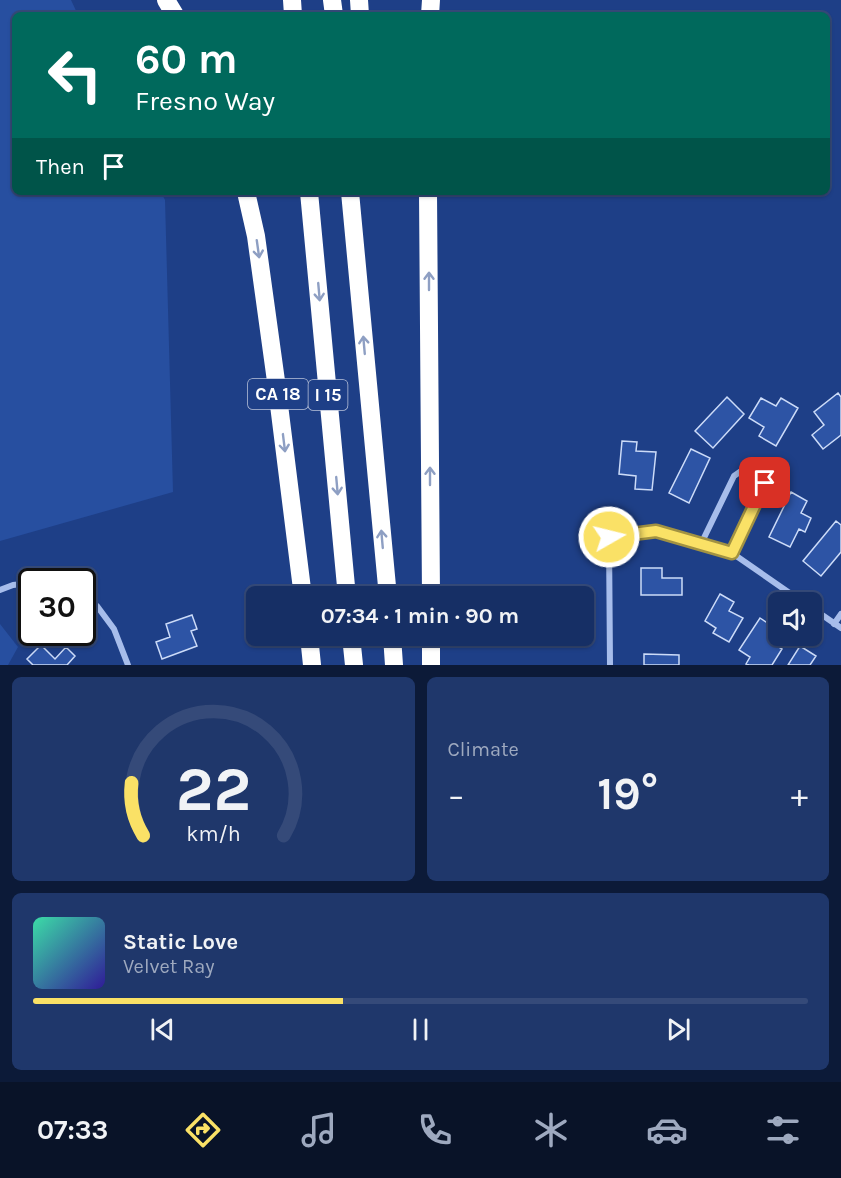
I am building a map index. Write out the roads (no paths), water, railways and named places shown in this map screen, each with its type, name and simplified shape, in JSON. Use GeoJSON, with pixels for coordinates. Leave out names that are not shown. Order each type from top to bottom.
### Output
{"type":"FeatureCollection","features":[{"type":"Feature","properties":{"kind":"highway","name":"CA 18"},"geometry":{"type":"LineString","coordinates":[[247,195],[256,236],[302,586]]}},
{"type":"Feature","properties":{"kind":"highway","name":"I 15"},"geometry":{"type":"LineString","coordinates":[[309,195],[346,586]]}},
{"type":"Feature","properties":{"kind":"highway","name":"I 15"},"geometry":{"type":"LineString","coordinates":[[350,195],[387,586]]}},
{"type":"Feature","properties":{"kind":"highway"},"geometry":{"type":"LineString","coordinates":[[428,195],[431,586]]}},
{"type":"Feature","properties":{"kind":"highway"},"geometry":{"type":"LineString","coordinates":[[310,646],[312,665]]}},
{"type":"Feature","properties":{"kind":"highway"},"geometry":{"type":"LineString","coordinates":[[352,646],[354,665]]}},
{"type":"Feature","properties":{"kind":"highway"},"geometry":{"type":"LineString","coordinates":[[393,646],[394,665]]}},
{"type":"Feature","properties":{"kind":"highway"},"geometry":{"type":"LineString","coordinates":[[431,646],[431,665]]}},
{"type":"Feature","properties":{"kind":"street"},"geometry":{"type":"LineString","coordinates":[[701,544],[734,476],[744,469],[758,473],[765,483],[732,553]]}},
{"type":"Feature","properties":{"kind":"street"},"geometry":{"type":"LineString","coordinates":[[610,665],[609,537],[656,531],[732,553],[788,592]]}},
{"type":"Feature","properties":{"kind":"street"},"geometry":{"type":"LineString","coordinates":[[0,590],[18,584]]}},
{"type":"Feature","properties":{"kind":"street"},"geometry":{"type":"LineString","coordinates":[[96,605],[114,629],[128,665]]}},
{"type":"Feature","properties":{"kind":"street"},"geometry":{"type":"LineString","coordinates":[[834,624],[841,614]]}},
{"type":"Feature","properties":{"kind":"street"},"geometry":{"type":"LineString","coordinates":[[822,615],[841,628]]}}]}
